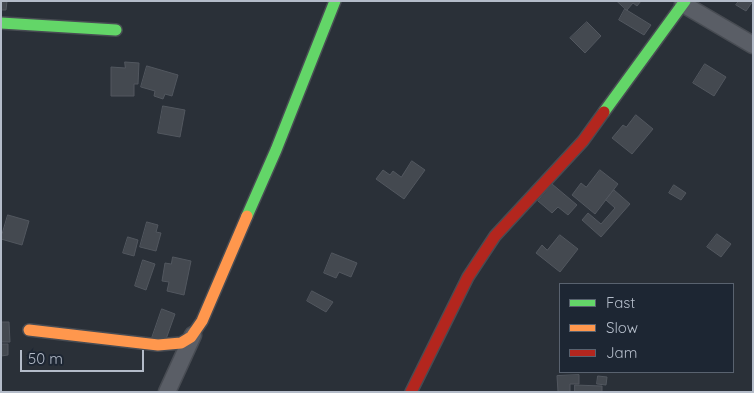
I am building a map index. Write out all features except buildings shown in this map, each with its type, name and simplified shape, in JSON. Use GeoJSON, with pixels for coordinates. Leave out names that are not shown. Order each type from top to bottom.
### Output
{"type":"FeatureCollection","features":[{"type":"Feature","properties":{"kind":"street"},"geometry":{"type":"LineString","coordinates":[[29,330],[158,345],[181,343],[191,337],[202,321],[276,150],[335,1]]}},
{"type":"Feature","properties":{"kind":"street"},"geometry":{"type":"LineString","coordinates":[[411,392],[468,277],[495,236],[583,141],[684,3],[753,45]]}},
{"type":"Feature","properties":{"kind":"street"},"geometry":{"type":"LineString","coordinates":[[1,23],[116,30]]}},
{"type":"Feature","properties":{"kind":"street"},"geometry":{"type":"LineString","coordinates":[[167,392],[195,330]]}},
{"type":"Feature","properties":{"kind":"traffic: fast"},"geometry":{"type":"LineString","coordinates":[[247,216],[276,150],[335,1]]}},
{"type":"Feature","properties":{"kind":"traffic: fast"},"geometry":{"type":"LineString","coordinates":[[604,112],[685,1]]}},
{"type":"Feature","properties":{"kind":"traffic: fast"},"geometry":{"type":"LineString","coordinates":[[1,23],[116,30]]}},
{"type":"Feature","properties":{"kind":"traffic: slow"},"geometry":{"type":"LineString","coordinates":[[29,330],[158,345],[181,343],[191,337],[202,321],[247,216]]}},
{"type":"Feature","properties":{"kind":"traffic: jam"},"geometry":{"type":"LineString","coordinates":[[411,392],[468,277],[495,236],[583,141],[604,112]]}}]}
